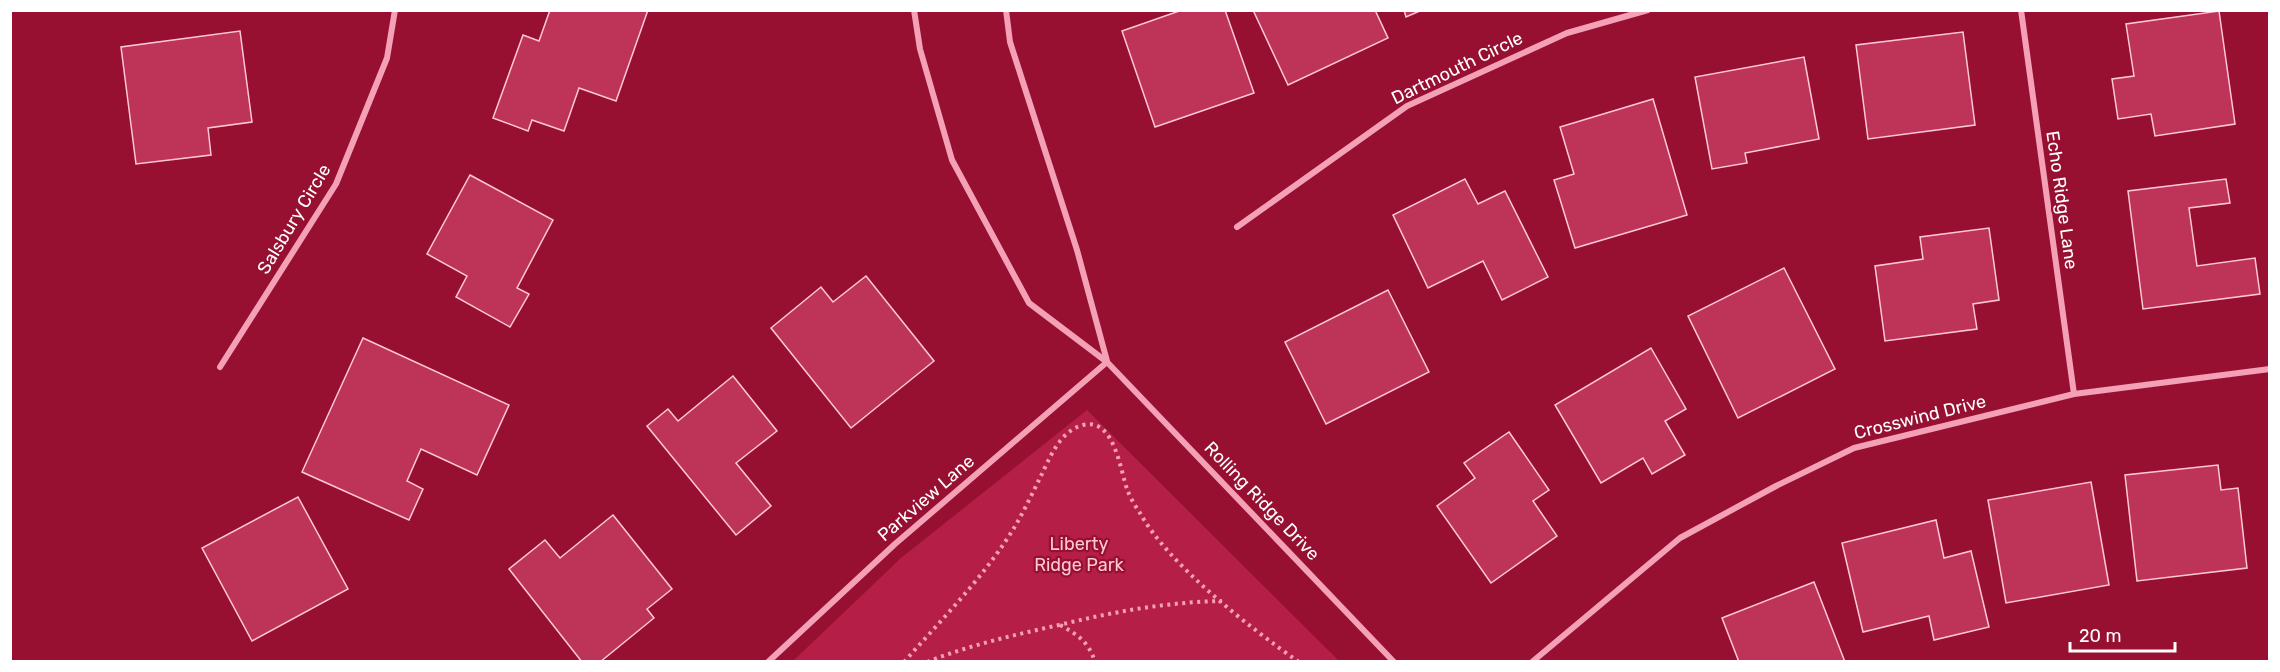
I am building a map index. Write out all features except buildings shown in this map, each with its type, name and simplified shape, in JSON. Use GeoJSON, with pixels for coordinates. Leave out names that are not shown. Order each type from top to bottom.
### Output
{"type":"FeatureCollection","features":[{"type":"Feature","properties":{"kind":"street","name":"Salsbury Circle"},"geometry":{"type":"LineString","coordinates":[[220,367],[336,184],[387,58],[395,10]]}},
{"type":"Feature","properties":{"kind":"street","name":"Rolling Ridge Drive"},"geometry":{"type":"LineString","coordinates":[[914,10],[920,49],[952,160],[1029,303],[1107,362],[1394,662]]}},
{"type":"Feature","properties":{"kind":"street","name":"Rolling Ridge Drive"},"geometry":{"type":"LineString","coordinates":[[1006,10],[1010,42],[1077,250],[1107,362]]}},
{"type":"Feature","properties":{"kind":"street","name":"Dartmouth Circle"},"geometry":{"type":"LineString","coordinates":[[1237,227],[1407,106],[1567,33],[1648,10]]}},
{"type":"Feature","properties":{"kind":"street","name":"Echo Ridge Lane"},"geometry":{"type":"LineString","coordinates":[[2021,10],[2074,394]]}},
{"type":"Feature","properties":{"kind":"street","name":"Parkview Lane"},"geometry":{"type":"LineString","coordinates":[[768,662],[895,544],[1107,362]]}},
{"type":"Feature","properties":{"kind":"street","name":"Crosswind Drive"},"geometry":{"type":"LineString","coordinates":[[1532,662],[1680,538],[1776,486],[1854,448],[2074,394],[2270,369]]}},
{"type":"Feature","properties":{"kind":"path"},"geometry":{"type":"LineString","coordinates":[[904,662],[986,567],[1014,528],[1056,447],[1067,434],[1080,426],[1091,423],[1108,435],[1119,459],[1128,490],[1141,516],[1171,554],[1222,601],[1299,662]]}},
{"type":"Feature","properties":{"kind":"path"},"geometry":{"type":"LineString","coordinates":[[927,662],[984,643],[1059,625],[1157,605],[1222,601]]}},
{"type":"Feature","properties":{"kind":"path"},"geometry":{"type":"LineString","coordinates":[[1059,625],[1084,641],[1091,650],[1095,662]]}},
{"type":"Feature","properties":{"kind":"green space","name":"Liberty Ridge Park"},"geometry":{"type":"Polygon","coordinates":[[[1087,410],[1339,661],[793,661],[901,558],[1087,410]]]}}]}
